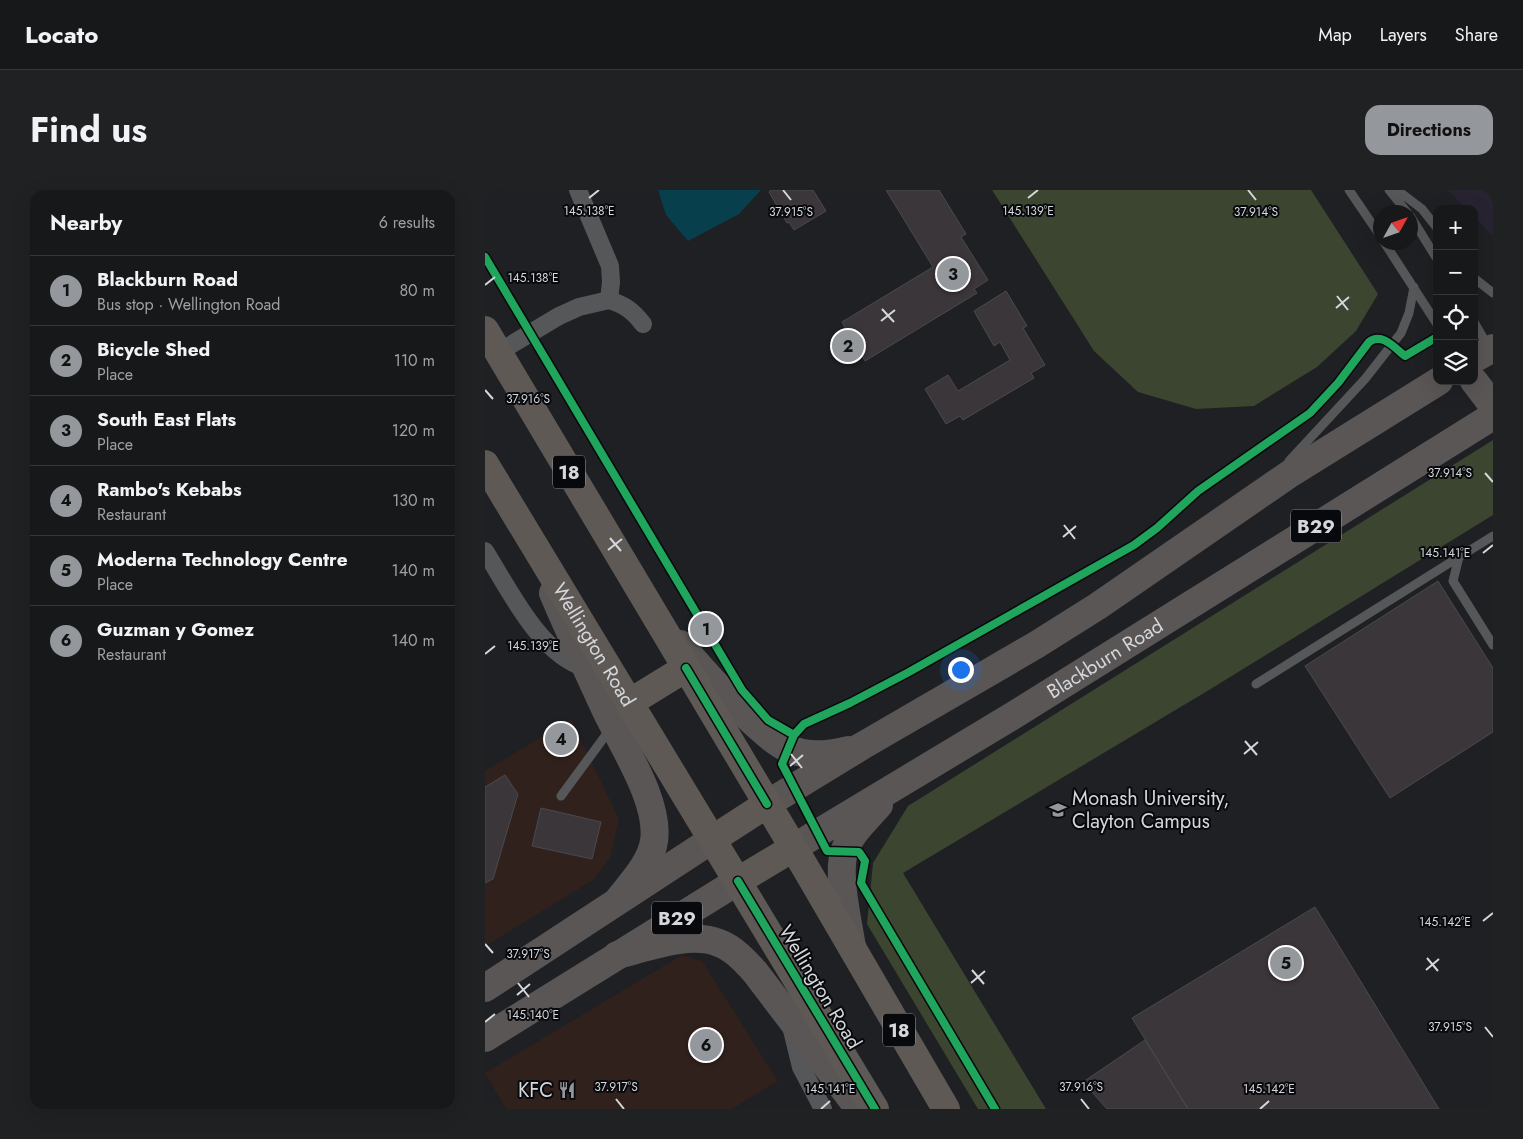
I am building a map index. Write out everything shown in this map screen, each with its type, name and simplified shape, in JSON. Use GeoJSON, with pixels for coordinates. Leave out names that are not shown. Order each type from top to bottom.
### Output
{"type":"FeatureCollection","features":[{"type":"Feature","properties":{"kind":"highway","name":"18"},"geometry":{"type":"LineString","coordinates":[[485,330],[640,591],[691,665],[767,804],[946,1109]]}},
{"type":"Feature","properties":{"kind":"highway","name":"Wellington Road"},"geometry":{"type":"LineString","coordinates":[[485,464],[531,539],[598,670],[629,703],[875,1109]]}},
{"type":"Feature","properties":{"kind":"highway"},"geometry":{"type":"LineString","coordinates":[[629,703],[691,665]]}},
{"type":"Feature","properties":{"kind":"highway","name":"B29"},"geometry":{"type":"LineString","coordinates":[[713,839],[767,804]]}},
{"type":"Feature","properties":{"kind":"highway","name":"Blackburn Road"},"geometry":{"type":"LineString","coordinates":[[738,881],[793,848]]}},
{"type":"Feature","properties":{"kind":"main road","name":"B29"},"geometry":{"type":"LineString","coordinates":[[767,804],[1036,645],[1098,606],[1258,494],[1433,385]]}},
{"type":"Feature","properties":{"kind":"main road"},"geometry":{"type":"LineString","coordinates":[[1477,385],[1493,406]]}},
{"type":"Feature","properties":{"kind":"main road","name":"Blackburn Road"},"geometry":{"type":"LineString","coordinates":[[793,848],[1014,715],[1493,416]]}},
{"type":"Feature","properties":{"kind":"main road"},"geometry":{"type":"LineString","coordinates":[[691,665],[772,739],[789,749],[822,755],[863,746]]}},
{"type":"Feature","properties":{"kind":"main road"},"geometry":{"type":"LineString","coordinates":[[598,670],[613,726],[645,792],[652,812],[655,832],[651,853],[619,899]]}},
{"type":"Feature","properties":{"kind":"main road"},"geometry":{"type":"LineString","coordinates":[[613,726],[629,703]]}},
{"type":"Feature","properties":{"kind":"main road"},"geometry":{"type":"LineString","coordinates":[[852,950],[842,877],[845,851],[855,834],[893,789]]}},
{"type":"Feature","properties":{"kind":"main road","name":"B29"},"geometry":{"type":"LineString","coordinates":[[485,988],[713,839]]}},
{"type":"Feature","properties":{"kind":"main road","name":"Blackburn Road"},"geometry":{"type":"LineString","coordinates":[[485,1038],[738,881]]}},
{"type":"Feature","properties":{"kind":"main road"},"geometry":{"type":"LineString","coordinates":[[771,937],[789,1018]]}},
{"type":"Feature","properties":{"kind":"main road"},"geometry":{"type":"LineString","coordinates":[[617,955],[690,939],[721,943],[748,964],[859,1109]]}},
{"type":"Feature","properties":{"kind":"street"},"geometry":{"type":"LineString","coordinates":[[578,190],[610,266],[609,300]]}},
{"type":"Feature","properties":{"kind":"street"},"geometry":{"type":"LineString","coordinates":[[499,352],[559,316],[579,307],[609,300],[623,304],[643,324]]}},
{"type":"Feature","properties":{"kind":"street"},"geometry":{"type":"LineString","coordinates":[[485,551],[522,610],[541,636],[563,658],[574,664],[598,670]]}},
{"type":"Feature","properties":{"kind":"street"},"geometry":{"type":"LineString","coordinates":[[789,1018],[801,1067],[823,1109]]}},
{"type":"Feature","properties":{"kind":"lane"},"geometry":{"type":"LineString","coordinates":[[1349,190],[1373,225]]}},
{"type":"Feature","properties":{"kind":"lane"},"geometry":{"type":"LineString","coordinates":[[1389,190],[1401,205]]}},
{"type":"Feature","properties":{"kind":"lane"},"geometry":{"type":"LineString","coordinates":[[1397,190],[1422,209],[1433,223]]}},
{"type":"Feature","properties":{"kind":"lane"},"geometry":{"type":"LineString","coordinates":[[1418,228],[1433,252]]}},
{"type":"Feature","properties":{"kind":"lane"},"geometry":{"type":"LineString","coordinates":[[1389,250],[1433,318]]}},
{"type":"Feature","properties":{"kind":"lane"},"geometry":{"type":"LineString","coordinates":[[1478,281],[1493,293]]}},
{"type":"Feature","properties":{"kind":"lane"},"geometry":{"type":"LineString","coordinates":[[1258,494],[1365,380],[1391,346],[1406,322],[1414,287]]}},
{"type":"Feature","properties":{"kind":"lane"},"geometry":{"type":"LineString","coordinates":[[1478,331],[1488,352]]}},
{"type":"Feature","properties":{"kind":"lane"},"geometry":{"type":"LineString","coordinates":[[1256,684],[1493,536]]}},
{"type":"Feature","properties":{"kind":"lane"},"geometry":{"type":"LineString","coordinates":[[1459,557],[1453,582],[1493,645]]}},
{"type":"Feature","properties":{"kind":"lane"},"geometry":{"type":"LineString","coordinates":[[561,796],[613,726]]}},
{"type":"Feature","properties":{"kind":"shaded area"},"geometry":{"type":"Polygon","coordinates":[[[1448,190],[1493,190],[1493,237],[1478,221],[1478,205],[1462,205],[1448,190]]]}},
{"type":"Feature","properties":{"kind":"shaded area"},"geometry":{"type":"Polygon","coordinates":[[[571,719],[619,819],[610,858],[593,880],[485,946],[485,771],[571,719]]]}},
{"type":"Feature","properties":{"kind":"shaded area"},"geometry":{"type":"Polygon","coordinates":[[[682,955],[702,961],[778,1081],[732,1109],[506,1109],[485,1073],[682,955]]]}},
{"type":"Feature","properties":{"kind":"green space"},"geometry":{"type":"Polygon","coordinates":[[[992,190],[1311,190],[1378,294],[1356,331],[1317,367],[1254,406],[1196,409],[1138,392],[1094,351],[992,190]]]}},
{"type":"Feature","properties":{"kind":"green space"},"geometry":{"type":"Polygon","coordinates":[[[1493,440],[1493,515],[1209,690],[903,873],[1046,1109],[978,1109],[867,924],[873,863],[908,806],[1493,440]]]}},
{"type":"Feature","properties":{"kind":"water"},"geometry":{"type":"Polygon","coordinates":[[[658,190],[761,190],[739,214],[688,241],[666,215],[658,190]]]}},
{"type":"Feature","properties":{"kind":"building"},"geometry":{"type":"Polygon","coordinates":[[[771,190],[813,190],[826,211],[794,230],[789,222],[787,223],[769,192],[771,190]]]}},
{"type":"Feature","properties":{"kind":"building"},"geometry":{"type":"Polygon","coordinates":[[[886,190],[939,190],[966,234],[961,237],[988,280],[974,289],[977,293],[865,361],[842,322],[933,267],[886,190]]]}},
{"type":"Feature","properties":{"kind":"building"},"geometry":{"type":"Polygon","coordinates":[[[1006,291],[1027,326],[1023,328],[1045,365],[1031,373],[1034,378],[963,420],[960,416],[946,424],[925,389],[948,375],[958,391],[1010,360],[1000,342],[994,346],[974,311],[1006,291]]]}},
{"type":"Feature","properties":{"kind":"building"},"geometry":{"type":"Polygon","coordinates":[[[849,334],[859,351],[848,358],[838,341],[849,334]]]}},
{"type":"Feature","properties":{"kind":"building"},"geometry":{"type":"Polygon","coordinates":[[[1438,581],[1493,668],[1493,732],[1390,798],[1305,666],[1438,581]]]}},
{"type":"Feature","properties":{"kind":"building"},"geometry":{"type":"Polygon","coordinates":[[[505,775],[518,794],[493,879],[485,883],[485,787],[505,775]]]}},
{"type":"Feature","properties":{"kind":"building"},"geometry":{"type":"Polygon","coordinates":[[[541,808],[601,822],[592,859],[532,846],[541,808]]]}},
{"type":"Feature","properties":{"kind":"building"},"geometry":{"type":"Polygon","coordinates":[[[1315,907],[1439,1109],[1188,1109],[1132,1018],[1315,907]]]}},
{"type":"Feature","properties":{"kind":"building"},"geometry":{"type":"Polygon","coordinates":[[[1145,1040],[1188,1109],[1107,1109],[1083,1082],[1145,1040]]]}},
{"type":"Feature","properties":{"kind":"cycle path"},"geometry":{"type":"LineString","coordinates":[[485,257],[742,690],[768,720],[794,735],[782,764],[827,851],[859,852],[865,861],[861,883],[995,1109]]}},
{"type":"Feature","properties":{"kind":"cycle path"},"geometry":{"type":"LineString","coordinates":[[794,735],[804,724],[850,703],[909,672],[1134,545],[1157,528],[1198,491],[1310,413],[1338,383],[1369,342],[1374,339],[1383,340],[1393,345],[1405,356],[1433,339]]}},
{"type":"Feature","properties":{"kind":"cycle path"},"geometry":{"type":"LineString","coordinates":[[686,668],[767,804]]}},
{"type":"Feature","properties":{"kind":"cycle path"},"geometry":{"type":"LineString","coordinates":[[738,881],[875,1109]]}},
{"type":"Feature","properties":{"kind":"place","name":"South East Flats"},"geometry":{"type":"Point","coordinates":[953,274]}},
{"type":"Feature","properties":{"kind":"place","name":"Bicycle Shed"},"geometry":{"type":"Point","coordinates":[848,346]}},
{"type":"Feature","properties":{"kind":"place","name":"Blackburn Road"},"geometry":{"type":"Point","coordinates":[706,629]}},
{"type":"Feature","properties":{"kind":"place","name":"Rambo's Kebabs"},"geometry":{"type":"Point","coordinates":[561,739]}},
{"type":"Feature","properties":{"kind":"place","name":"Monash University, Clayton Campus"},"geometry":{"type":"Point","coordinates":[1058,810]}},
{"type":"Feature","properties":{"kind":"place","name":"Moderna Technology Centre"},"geometry":{"type":"Point","coordinates":[1286,963]}},
{"type":"Feature","properties":{"kind":"place","name":"Guzman y Gomez"},"geometry":{"type":"Point","coordinates":[706,1045]}},
{"type":"Feature","properties":{"kind":"place","name":"KFC"},"geometry":{"type":"Point","coordinates":[567,1090]}}]}
